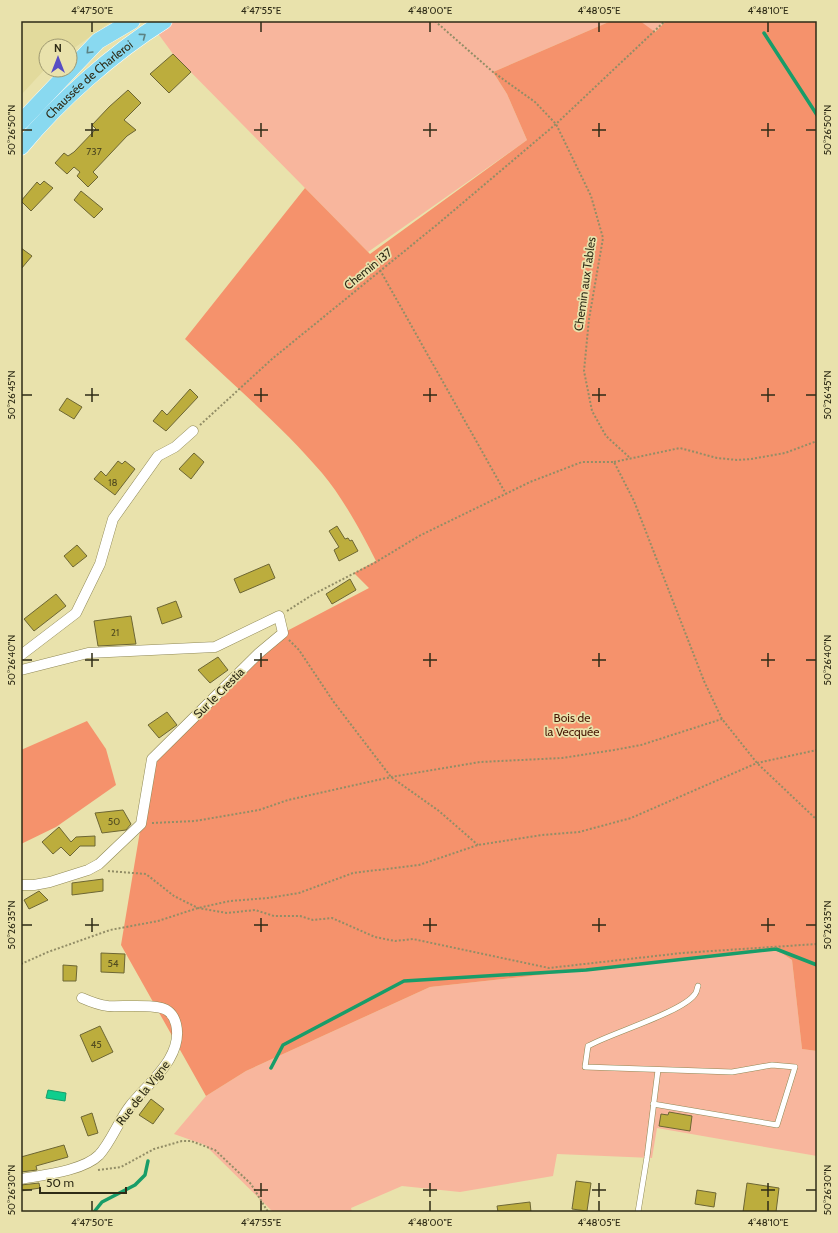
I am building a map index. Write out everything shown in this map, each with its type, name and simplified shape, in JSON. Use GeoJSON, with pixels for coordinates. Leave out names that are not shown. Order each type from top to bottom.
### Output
{"type":"FeatureCollection","features":[{"type":"Feature","properties":{"kind":"main road","name":"Chaussée de Charleroi"},"geometry":{"type":"LineString","coordinates":[[21,122],[98,41],[132,21]]}},
{"type":"Feature","properties":{"kind":"main road","name":"Chaussée de Charleroi"},"geometry":{"type":"LineString","coordinates":[[21,147],[45,118],[75,91],[117,55],[164,21]]}},
{"type":"Feature","properties":{"kind":"street"},"geometry":{"type":"LineString","coordinates":[[21,655],[76,613],[100,564],[113,519],[158,456],[175,447],[193,431]]}},
{"type":"Feature","properties":{"kind":"street"},"geometry":{"type":"LineString","coordinates":[[21,670],[88,653],[215,647],[279,616],[283,633]]}},
{"type":"Feature","properties":{"kind":"street","name":"Sur le Crestia"},"geometry":{"type":"LineString","coordinates":[[141,824],[152,759],[253,659],[283,633]]}},
{"type":"Feature","properties":{"kind":"street"},"geometry":{"type":"LineString","coordinates":[[21,885],[34,885],[65,879],[99,864],[141,824]]}},
{"type":"Feature","properties":{"kind":"street","name":"Rue de la Vigne"},"geometry":{"type":"LineString","coordinates":[[21,1179],[68,1170],[98,1155],[130,1107],[162,1069],[175,1048],[178,1032],[174,1020],[168,1011],[160,1008],[107,1006],[92,1003],[82,998]]}},
{"type":"Feature","properties":{"kind":"lane"},"geometry":{"type":"LineString","coordinates":[[653,1104],[777,1125],[796,1067],[772,1065],[732,1072],[585,1067],[588,1046],[604,1037],[670,1012],[686,1002],[695,994],[698,986]]}},
{"type":"Feature","properties":{"kind":"lane"},"geometry":{"type":"LineString","coordinates":[[638,1212],[647,1157],[658,1070]]}},
{"type":"Feature","properties":{"kind":"path","name":"Chemin aux Tables"},"geometry":{"type":"LineString","coordinates":[[435,21],[493,72],[535,102],[556,124],[592,196],[603,238],[589,319],[584,370],[592,411],[606,436],[629,458]]}},
{"type":"Feature","properties":{"kind":"path","name":"Chemin i37"},"geometry":{"type":"LineString","coordinates":[[193,431],[272,359],[556,124],[665,21]]}},
{"type":"Feature","properties":{"kind":"path"},"geometry":{"type":"LineString","coordinates":[[380,270],[506,494]]}},
{"type":"Feature","properties":{"kind":"path"},"geometry":{"type":"LineString","coordinates":[[279,616],[312,595],[387,556],[419,536],[530,482],[582,462],[614,462],[680,448],[717,458],[737,460],[751,459],[785,453],[817,441]]}},
{"type":"Feature","properties":{"kind":"path"},"geometry":{"type":"LineString","coordinates":[[614,462],[634,501],[704,681],[722,719],[757,763],[817,820]]}},
{"type":"Feature","properties":{"kind":"path"},"geometry":{"type":"LineString","coordinates":[[283,633],[299,650],[333,701],[391,777],[439,811],[478,845]]}},
{"type":"Feature","properties":{"kind":"path"},"geometry":{"type":"LineString","coordinates":[[141,824],[195,821],[259,810],[303,796],[391,777],[480,762],[562,758],[614,750],[641,745],[722,719]]}},
{"type":"Feature","properties":{"kind":"path"},"geometry":{"type":"LineString","coordinates":[[21,964],[48,952],[110,930],[158,921],[198,908],[230,900],[268,898],[299,893],[352,873],[419,865],[478,845],[542,835],[579,832],[631,818],[757,763],[817,750]]}},
{"type":"Feature","properties":{"kind":"path"},"geometry":{"type":"LineString","coordinates":[[99,864],[105,871],[146,874],[174,896],[198,908],[226,913],[255,910],[274,916],[300,916],[313,920],[332,918],[375,937],[395,941],[413,939],[549,968],[682,953],[817,944]]}},
{"type":"Feature","properties":{"kind":"path"},"geometry":{"type":"LineString","coordinates":[[95,1170],[121,1167],[154,1150],[182,1141],[191,1141],[215,1150],[251,1184],[268,1212]]}},
{"type":"Feature","properties":{"kind":"shaded area"},"geometry":{"type":"Polygon","coordinates":[[[21,21],[112,21],[78,45],[78,38],[38,38],[38,77],[21,95],[21,21]]]}},
{"type":"Feature","properties":{"kind":"shaded area"},"geometry":{"type":"Polygon","coordinates":[[[167,21],[611,21],[493,72],[507,94],[527,140],[368,252],[173,54],[154,28],[167,21]]]}},
{"type":"Feature","properties":{"kind":"shaded area"},"geometry":{"type":"Polygon","coordinates":[[[638,21],[665,21],[652,34],[638,21]]]}},
{"type":"Feature","properties":{"kind":"shaded area"},"geometry":{"type":"Polygon","coordinates":[[[776,949],[792,960],[802,1049],[817,1051],[817,1156],[657,1128],[652,1158],[557,1154],[553,1176],[460,1192],[402,1186],[351,1208],[352,1212],[273,1212],[205,1145],[174,1134],[206,1096],[246,1071],[430,987],[776,949]]]}},
{"type":"Feature","properties":{"kind":"shaded area"},"geometry":{"type":"Polygon","coordinates":[[[48,1090],[66,1093],[65,1101],[46,1098],[48,1090]]]}},
{"type":"Feature","properties":{"kind":"green space","name":"Bois de la Vecquée"},"geometry":{"type":"Polygon","coordinates":[[[611,21],[640,21],[655,32],[666,21],[817,21],[817,1051],[802,1049],[792,960],[776,949],[430,987],[246,1071],[206,1096],[121,945],[152,759],[283,633],[369,588],[354,573],[376,561],[345,504],[322,473],[273,421],[185,339],[305,188],[370,254],[527,140],[507,94],[493,72],[611,21]]]}},
{"type":"Feature","properties":{"kind":"green space"},"geometry":{"type":"Polygon","coordinates":[[[87,721],[106,749],[116,785],[56,827],[21,844],[21,750],[87,721]]]}},
{"type":"Feature","properties":{"kind":"building"},"geometry":{"type":"Polygon","coordinates":[[[173,54],[191,72],[169,93],[150,74],[173,54]]]}},
{"type":"Feature","properties":{"kind":"building"},"geometry":{"type":"Polygon","coordinates":[[[128,90],[141,103],[124,120],[136,130],[127,136],[93,172],[98,177],[88,187],[77,176],[80,172],[74,167],[67,174],[55,163],[64,153],[68,156],[74,152],[96,129],[92,125],[128,90]]]}},
{"type":"Feature","properties":{"kind":"building"},"geometry":{"type":"Polygon","coordinates":[[[44,181],[53,188],[31,211],[21,201],[37,182],[40,185],[44,181]]]}},
{"type":"Feature","properties":{"kind":"building"},"geometry":{"type":"Polygon","coordinates":[[[81,191],[103,209],[94,218],[74,200],[81,191]]]}},
{"type":"Feature","properties":{"kind":"building"},"geometry":{"type":"Polygon","coordinates":[[[21,248],[32,256],[21,269],[21,248]]]}},
{"type":"Feature","properties":{"kind":"building"},"geometry":{"type":"Polygon","coordinates":[[[190,389],[198,397],[166,431],[153,421],[162,410],[167,415],[190,389]]]}},
{"type":"Feature","properties":{"kind":"building"},"geometry":{"type":"Polygon","coordinates":[[[67,398],[82,407],[74,419],[59,410],[67,398]]]}},
{"type":"Feature","properties":{"kind":"building"},"geometry":{"type":"Polygon","coordinates":[[[194,453],[204,462],[191,479],[179,469],[194,453]]]}},
{"type":"Feature","properties":{"kind":"building"},"geometry":{"type":"Polygon","coordinates":[[[118,461],[122,464],[125,461],[135,469],[115,495],[94,479],[101,471],[106,476],[118,461]]]}},
{"type":"Feature","properties":{"kind":"building"},"geometry":{"type":"Polygon","coordinates":[[[337,526],[345,539],[348,538],[350,541],[352,540],[358,551],[339,561],[334,550],[339,547],[329,531],[337,526]]]}},
{"type":"Feature","properties":{"kind":"building"},"geometry":{"type":"Polygon","coordinates":[[[77,545],[87,556],[73,567],[64,556],[77,545]]]}},
{"type":"Feature","properties":{"kind":"building"},"geometry":{"type":"Polygon","coordinates":[[[269,564],[275,578],[240,593],[234,579],[269,564]]]}},
{"type":"Feature","properties":{"kind":"building"},"geometry":{"type":"Polygon","coordinates":[[[350,579],[356,590],[332,604],[326,594],[350,579]]]}},
{"type":"Feature","properties":{"kind":"building"},"geometry":{"type":"Polygon","coordinates":[[[56,594],[66,606],[34,631],[24,619],[56,594]]]}},
{"type":"Feature","properties":{"kind":"building"},"geometry":{"type":"Polygon","coordinates":[[[176,601],[182,617],[162,624],[157,608],[176,601]]]}},
{"type":"Feature","properties":{"kind":"building"},"geometry":{"type":"Polygon","coordinates":[[[131,616],[136,644],[98,646],[94,621],[131,616]]]}},
{"type":"Feature","properties":{"kind":"building"},"geometry":{"type":"Polygon","coordinates":[[[218,657],[228,670],[210,683],[198,670],[218,657]]]}},
{"type":"Feature","properties":{"kind":"building"},"geometry":{"type":"Polygon","coordinates":[[[167,712],[177,725],[159,738],[148,725],[167,712]]]}},
{"type":"Feature","properties":{"kind":"building"},"geometry":{"type":"Polygon","coordinates":[[[123,810],[131,824],[126,830],[102,833],[95,813],[123,810]]]}},
{"type":"Feature","properties":{"kind":"building"},"geometry":{"type":"Polygon","coordinates":[[[59,827],[71,842],[76,837],[95,836],[95,846],[80,846],[70,856],[61,847],[53,854],[42,842],[59,827]]]}},
{"type":"Feature","properties":{"kind":"building"},"geometry":{"type":"Polygon","coordinates":[[[103,879],[103,891],[72,895],[72,883],[103,879]]]}},
{"type":"Feature","properties":{"kind":"building"},"geometry":{"type":"Polygon","coordinates":[[[39,891],[48,900],[29,909],[24,900],[39,891]]]}},
{"type":"Feature","properties":{"kind":"building"},"geometry":{"type":"Polygon","coordinates":[[[101,953],[125,954],[124,973],[101,972],[101,953]]]}},
{"type":"Feature","properties":{"kind":"building"},"geometry":{"type":"Polygon","coordinates":[[[63,965],[77,966],[76,981],[63,981],[63,965]]]}},
{"type":"Feature","properties":{"kind":"building"},"geometry":{"type":"Polygon","coordinates":[[[100,1026],[113,1052],[92,1062],[80,1035],[100,1026]]]}},
{"type":"Feature","properties":{"kind":"building"},"geometry":{"type":"Polygon","coordinates":[[[151,1099],[164,1109],[153,1124],[139,1115],[151,1099]]]}},
{"type":"Feature","properties":{"kind":"building"},"geometry":{"type":"Polygon","coordinates":[[[669,1112],[692,1116],[690,1131],[659,1126],[661,1114],[668,1115],[669,1112]]]}},
{"type":"Feature","properties":{"kind":"building"},"geometry":{"type":"Polygon","coordinates":[[[92,1113],[98,1133],[88,1136],[81,1117],[92,1113]]]}},
{"type":"Feature","properties":{"kind":"building"},"geometry":{"type":"Polygon","coordinates":[[[64,1145],[68,1157],[36,1166],[37,1170],[21,1172],[21,1157],[64,1145]]]}},
{"type":"Feature","properties":{"kind":"building"},"geometry":{"type":"Polygon","coordinates":[[[576,1181],[591,1183],[587,1211],[572,1209],[576,1181]]]}},
{"type":"Feature","properties":{"kind":"building"},"geometry":{"type":"Polygon","coordinates":[[[39,1183],[40,1188],[21,1191],[21,1185],[39,1183]]]}},
{"type":"Feature","properties":{"kind":"building"},"geometry":{"type":"Polygon","coordinates":[[[747,1183],[779,1188],[776,1212],[743,1212],[747,1183]]]}},
{"type":"Feature","properties":{"kind":"building"},"geometry":{"type":"Polygon","coordinates":[[[697,1190],[716,1193],[714,1207],[695,1204],[697,1190]]]}},
{"type":"Feature","properties":{"kind":"building"},"geometry":{"type":"Polygon","coordinates":[[[530,1202],[531,1212],[498,1212],[497,1206],[530,1202]]]}},
{"type":"Feature","properties":{"kind":"waterway"},"geometry":{"type":"LineString","coordinates":[[764,33],[817,115]]}},
{"type":"Feature","properties":{"kind":"waterway"},"geometry":{"type":"LineString","coordinates":[[271,1068],[283,1045],[404,981],[586,970],[776,949],[817,965]]}},
{"type":"Feature","properties":{"kind":"waterway"},"geometry":{"type":"LineString","coordinates":[[94,1212],[102,1202],[135,1185],[145,1175],[148,1161]]}}]}
